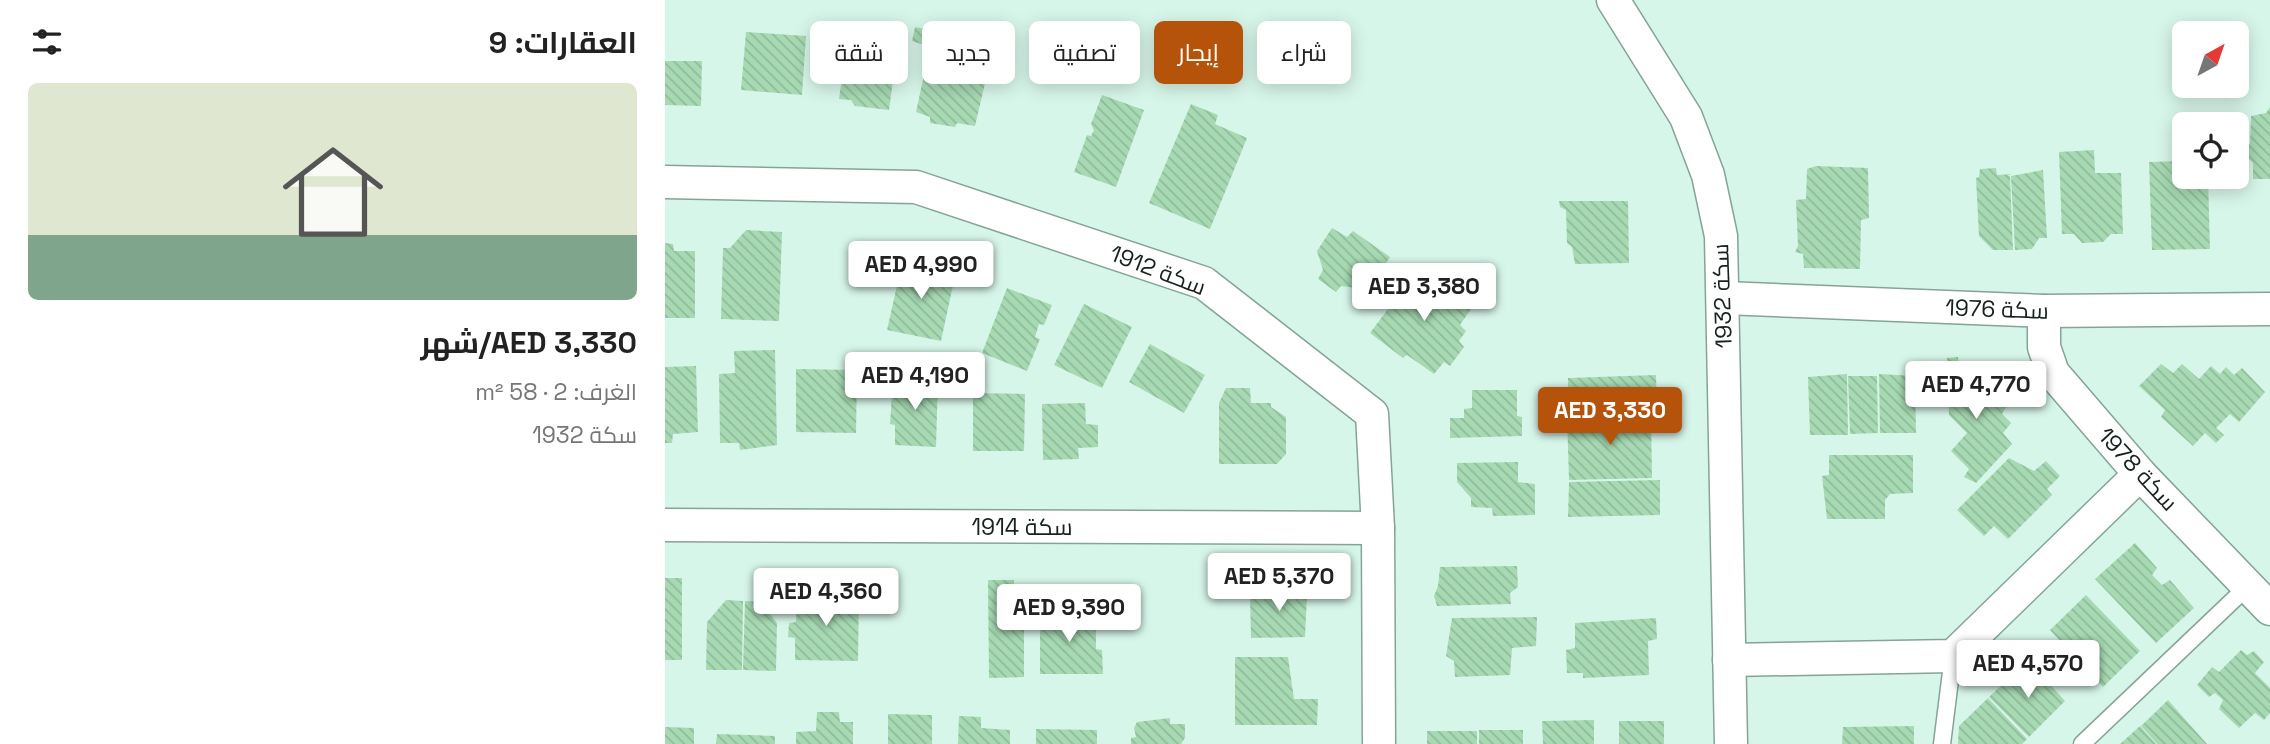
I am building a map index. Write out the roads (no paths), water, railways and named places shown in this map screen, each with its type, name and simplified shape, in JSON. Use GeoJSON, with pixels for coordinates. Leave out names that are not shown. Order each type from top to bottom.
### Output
{"type":"FeatureCollection","features":[{"type":"Feature","properties":{"kind":"street","name":"سكة 1932"},"geometry":{"type":"LineString","coordinates":[[1613,0],[1686,117],[1708,175],[1721,236],[1725,298],[1731,744]]}},
{"type":"Feature","properties":{"kind":"street","name":"سكة 1912"},"geometry":{"type":"LineString","coordinates":[[665,182],[916,187],[1204,283],[1372,414],[1378,528],[1379,744]]}},
{"type":"Feature","properties":{"kind":"street","name":"سكة 1976"},"geometry":{"type":"LineString","coordinates":[[1725,298],[2044,311],[2270,309]]}},
{"type":"Feature","properties":{"kind":"street","name":"سكة 1978"},"geometry":{"type":"LineString","coordinates":[[2044,311],[2044,347],[2053,373],[2140,474],[2270,609]]}},
{"type":"Feature","properties":{"kind":"street"},"geometry":{"type":"LineString","coordinates":[[1729,660],[1953,656],[2140,474]]}},
{"type":"Feature","properties":{"kind":"street","name":"سكة 1914"},"geometry":{"type":"LineString","coordinates":[[665,526],[1378,528]]}},
{"type":"Feature","properties":{"kind":"lane"},"geometry":{"type":"LineString","coordinates":[[2082,744],[2248,586]]}},
{"type":"Feature","properties":{"kind":"lane"},"geometry":{"type":"LineString","coordinates":[[1942,744],[1953,656]]}}]}
